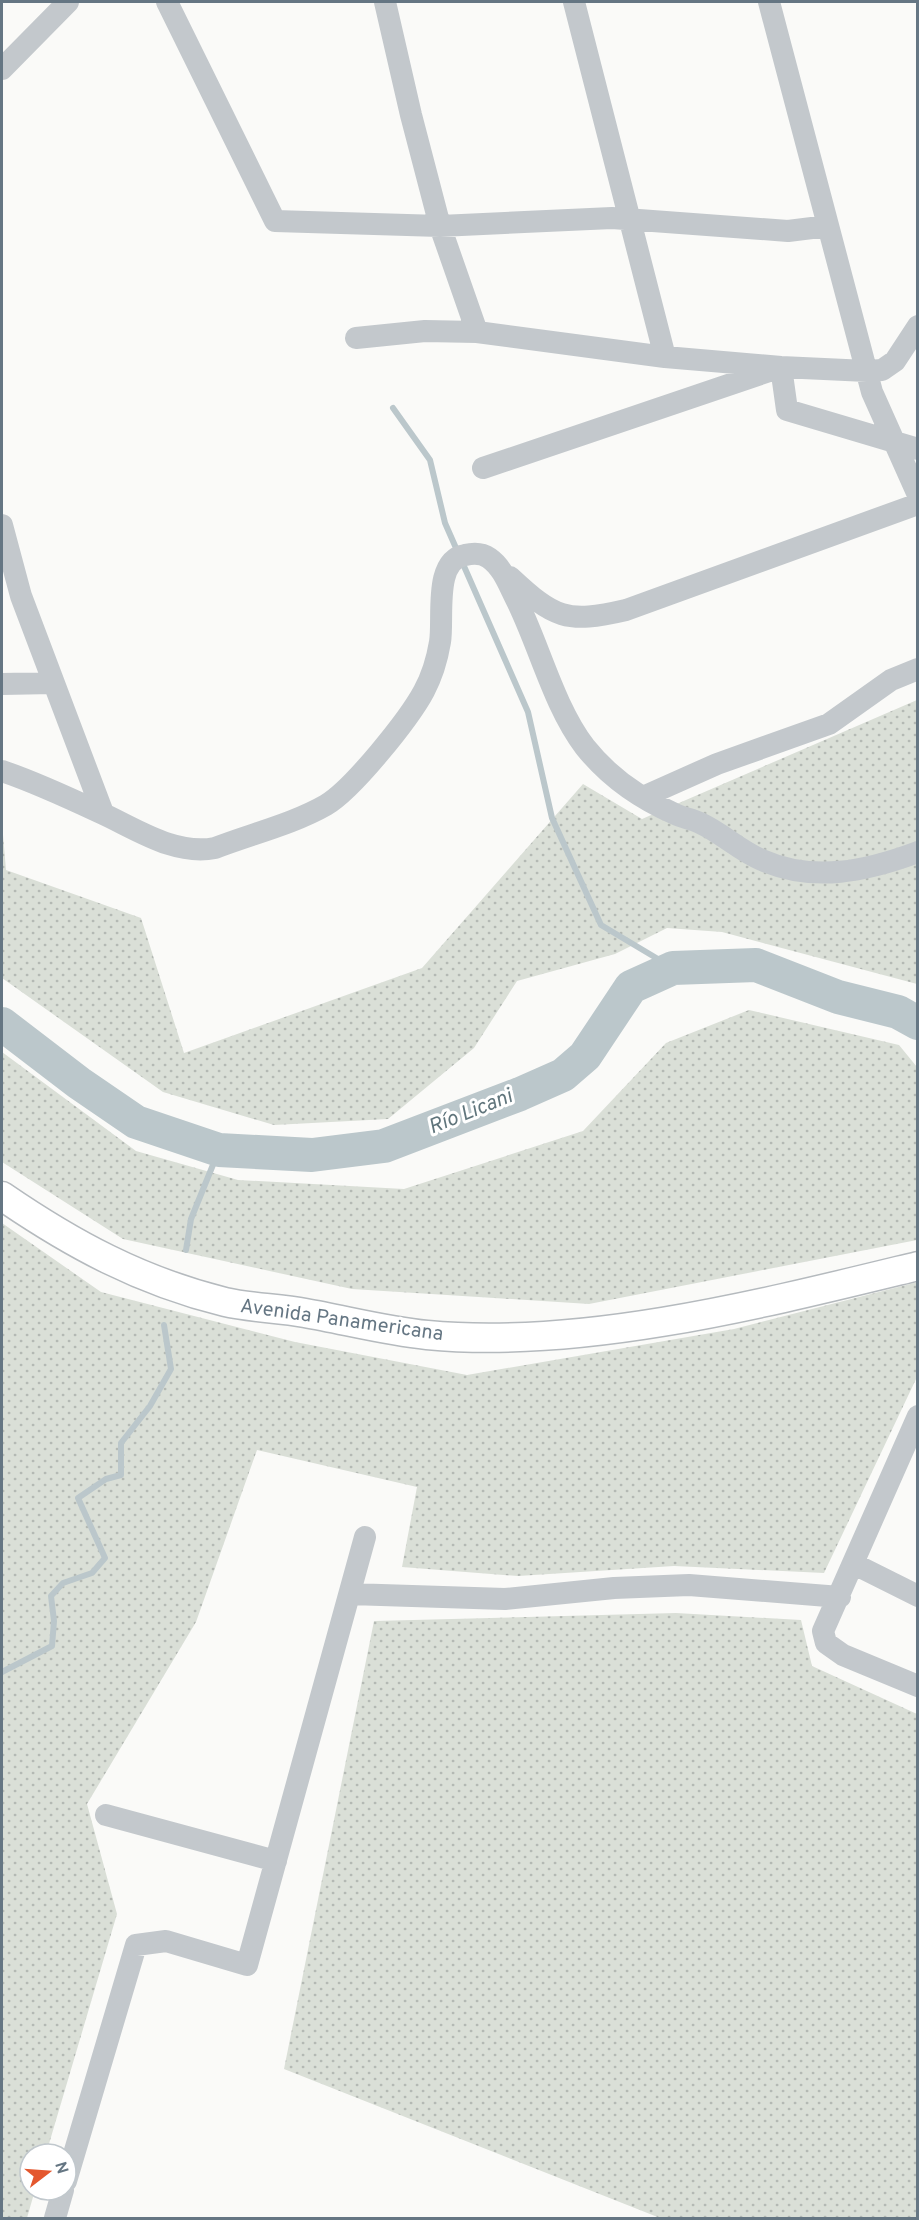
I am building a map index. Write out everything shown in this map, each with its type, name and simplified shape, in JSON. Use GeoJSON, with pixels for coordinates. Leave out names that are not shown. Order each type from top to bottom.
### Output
{"type":"FeatureCollection","features":[{"type":"Feature","properties":{"kind":"main road","name":"Avenida Panamericana"},"geometry":{"type":"LineString","coordinates":[[2,1196],[57,1234],[106,1260],[174,1287],[227,1302],[303,1312],[426,1335],[500,1337],[562,1334],[639,1324],[788,1298],[918,1266]]}},
{"type":"Feature","properties":{"kind":"street"},"geometry":{"type":"LineString","coordinates":[[2,69],[68,2]]}},
{"type":"Feature","properties":{"kind":"street"},"geometry":{"type":"LineString","coordinates":[[167,2],[275,221],[440,226],[630,219],[788,231],[828,226]]}},
{"type":"Feature","properties":{"kind":"street"},"geometry":{"type":"LineString","coordinates":[[385,2],[440,226],[477,332]]}},
{"type":"Feature","properties":{"kind":"street"},"geometry":{"type":"LineString","coordinates":[[574,2],[665,357]]}},
{"type":"Feature","properties":{"kind":"street"},"geometry":{"type":"LineString","coordinates":[[769,2],[872,392],[918,495]]}},
{"type":"Feature","properties":{"kind":"street"},"geometry":{"type":"LineString","coordinates":[[356,338],[425,332],[477,332],[665,357],[781,368],[867,371],[882,370],[895,361],[918,326]]}},
{"type":"Feature","properties":{"kind":"street"},"geometry":{"type":"LineString","coordinates":[[781,368],[787,410],[918,449]]}},
{"type":"Feature","properties":{"kind":"street"},"geometry":{"type":"LineString","coordinates":[[483,468],[781,368]]}},
{"type":"Feature","properties":{"kind":"street"},"geometry":{"type":"LineString","coordinates":[[2,771],[34,782],[166,843],[199,851],[215,848],[326,804],[342,793],[367,766],[422,694],[434,670],[440,640],[445,572],[452,560],[461,555],[477,554],[488,557],[549,610],[563,616],[599,616],[626,610],[918,504]]}},
{"type":"Feature","properties":{"kind":"street"},"geometry":{"type":"LineString","coordinates":[[3,534],[21,596],[103,813]]}},
{"type":"Feature","properties":{"kind":"street"},"geometry":{"type":"LineString","coordinates":[[500,568],[535,640],[570,725],[602,766],[643,797],[676,815],[700,823],[762,861],[796,870],[821,875],[851,871],[883,865],[918,852]]}},
{"type":"Feature","properties":{"kind":"street"},"geometry":{"type":"LineString","coordinates":[[643,797],[717,765],[829,724],[891,680],[918,669]]}},
{"type":"Feature","properties":{"kind":"street"},"geometry":{"type":"LineString","coordinates":[[2,684],[53,684]]}},
{"type":"Feature","properties":{"kind":"street"},"geometry":{"type":"LineString","coordinates":[[918,1416],[908,1463],[854,1564],[823,1631],[826,1643],[843,1655],[918,1686]]}},
{"type":"Feature","properties":{"kind":"street"},"geometry":{"type":"LineString","coordinates":[[78,2142],[136,1945],[166,1941],[247,1965],[365,1537]]}},
{"type":"Feature","properties":{"kind":"street"},"geometry":{"type":"LineString","coordinates":[[854,1564],[918,1596]]}},
{"type":"Feature","properties":{"kind":"street"},"geometry":{"type":"LineString","coordinates":[[350,1594],[505,1599],[614,1588],[689,1585],[840,1597]]}},
{"type":"Feature","properties":{"kind":"street"},"geometry":{"type":"LineString","coordinates":[[106,1815],[276,1861]]}},
{"type":"Feature","properties":{"kind":"street"},"geometry":{"type":"LineString","coordinates":[[55,2218],[60,2202]]}},
{"type":"Feature","properties":{"kind":"shaded area"},"geometry":{"type":"Polygon","coordinates":[[[917,700],[917,984],[722,932],[667,928],[615,954],[517,981],[474,1048],[388,1119],[274,1125],[163,1092],[2,978],[2,823],[6,870],[141,918],[184,1053],[422,968],[583,784],[642,819],[917,700]]]}},
{"type":"Feature","properties":{"kind":"shaded area"},"geometry":{"type":"Polygon","coordinates":[[[749,1010],[899,1045],[917,1067],[917,1240],[589,1304],[352,1289],[123,1239],[2,1162],[2,1052],[136,1151],[238,1180],[404,1189],[583,1131],[666,1043],[749,1010]]]}},
{"type":"Feature","properties":{"kind":"shaded area"},"geometry":{"type":"Polygon","coordinates":[[[2,1223],[101,1292],[295,1342],[467,1375],[734,1329],[918,1282],[917,1377],[824,1573],[674,1566],[518,1576],[402,1567],[417,1487],[257,1450],[196,1622],[87,1804],[117,1914],[50,2142],[18,2142],[18,2202],[32,2202],[27,2218],[2,2218],[2,1223]]]}},
{"type":"Feature","properties":{"kind":"shaded area"},"geometry":{"type":"Polygon","coordinates":[[[676,1613],[801,1620],[812,1666],[917,1714],[917,2218],[660,2218],[284,2069],[374,1621],[676,1613]]]}},
{"type":"Feature","properties":{"kind":"waterway"},"geometry":{"type":"LineString","coordinates":[[393,408],[430,460],[445,523],[528,712],[552,818],[601,925],[673,968]]}},
{"type":"Feature","properties":{"kind":"waterway","name":"Río Licani"},"geometry":{"type":"LineString","coordinates":[[2,1024],[79,1083],[136,1122],[219,1150],[312,1155],[384,1146],[520,1094],[563,1075],[585,1056],[631,987],[673,968],[756,965],[838,997],[898,1012],[918,1023]]}},
{"type":"Feature","properties":{"kind":"waterway"},"geometry":{"type":"LineString","coordinates":[[186,1250],[191,1219],[219,1150]]}},
{"type":"Feature","properties":{"kind":"waterway"},"geometry":{"type":"LineString","coordinates":[[2,1672],[52,1646],[54,1621],[51,1596],[63,1583],[92,1573],[105,1558],[78,1498],[106,1479],[121,1475],[121,1443],[150,1406],[171,1369],[164,1325]]}}]}
